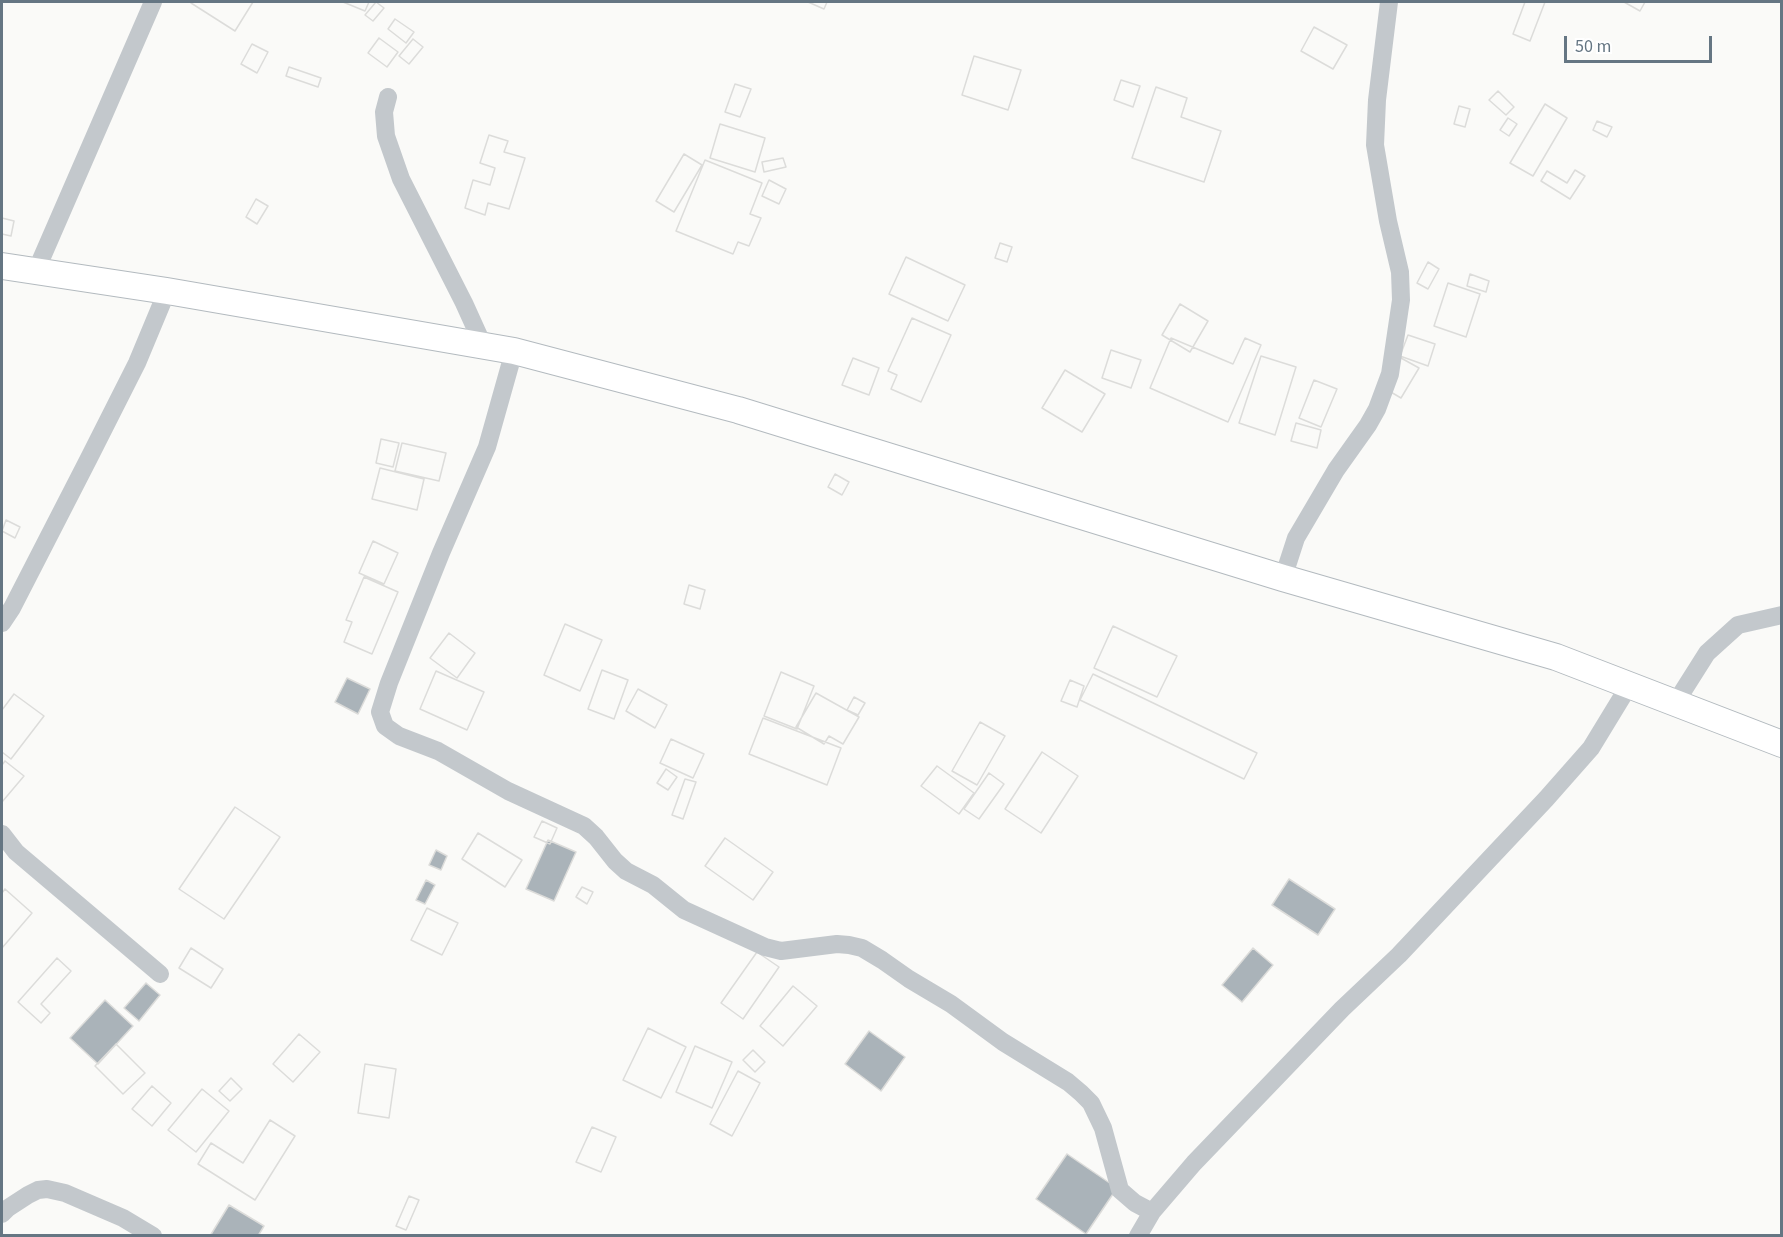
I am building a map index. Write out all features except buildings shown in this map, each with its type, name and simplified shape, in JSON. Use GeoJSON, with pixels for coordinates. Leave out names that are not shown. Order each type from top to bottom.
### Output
{"type":"FeatureCollection","features":[{"type":"Feature","properties":{"kind":"street"},"geometry":{"type":"LineString","coordinates":[[36,271],[153,2]]}},
{"type":"Feature","properties":{"kind":"street"},"geometry":{"type":"LineString","coordinates":[[1283,578],[1296,538],[1336,470],[1368,425],[1377,409],[1390,374],[1401,300],[1400,272],[1388,221],[1375,145],[1386,2]]}},
{"type":"Feature","properties":{"kind":"street"},"geometry":{"type":"LineString","coordinates":[[388,97],[384,112],[386,136],[401,179],[483,345]]}},
{"type":"Feature","properties":{"kind":"street"},"geometry":{"type":"LineString","coordinates":[[2,266],[167,291],[514,351],[738,410],[1283,578],[1556,657],[1782,744]]}},
{"type":"Feature","properties":{"kind":"street"},"geometry":{"type":"LineString","coordinates":[[2,623],[12,608],[137,363],[167,291]]}},
{"type":"Feature","properties":{"kind":"street"},"geometry":{"type":"LineString","coordinates":[[514,351],[487,447],[441,552],[389,683],[380,712],[385,726],[399,736],[438,751],[508,791],[584,826],[626,871],[653,885],[684,910],[765,947],[781,951],[837,944],[849,945],[862,948],[882,960],[951,1004],[1002,1042],[1068,1082],[1091,1103],[1103,1128],[1120,1190],[1135,1203],[1152,1212]]}},
{"type":"Feature","properties":{"kind":"street"},"geometry":{"type":"LineString","coordinates":[[1676,702],[1707,653],[1738,625],[1782,615]]}},
{"type":"Feature","properties":{"kind":"street"},"geometry":{"type":"LineString","coordinates":[[1138,1236],[1152,1212],[1194,1163],[1342,1009],[1399,955],[1592,748],[1630,684]]}},
{"type":"Feature","properties":{"kind":"street"},"geometry":{"type":"LineString","coordinates":[[2,834],[16,852],[160,974]]}},
{"type":"Feature","properties":{"kind":"street"},"geometry":{"type":"LineString","coordinates":[[2,1214],[28,1195],[47,1189],[65,1193],[123,1218],[153,1236]]}}]}
